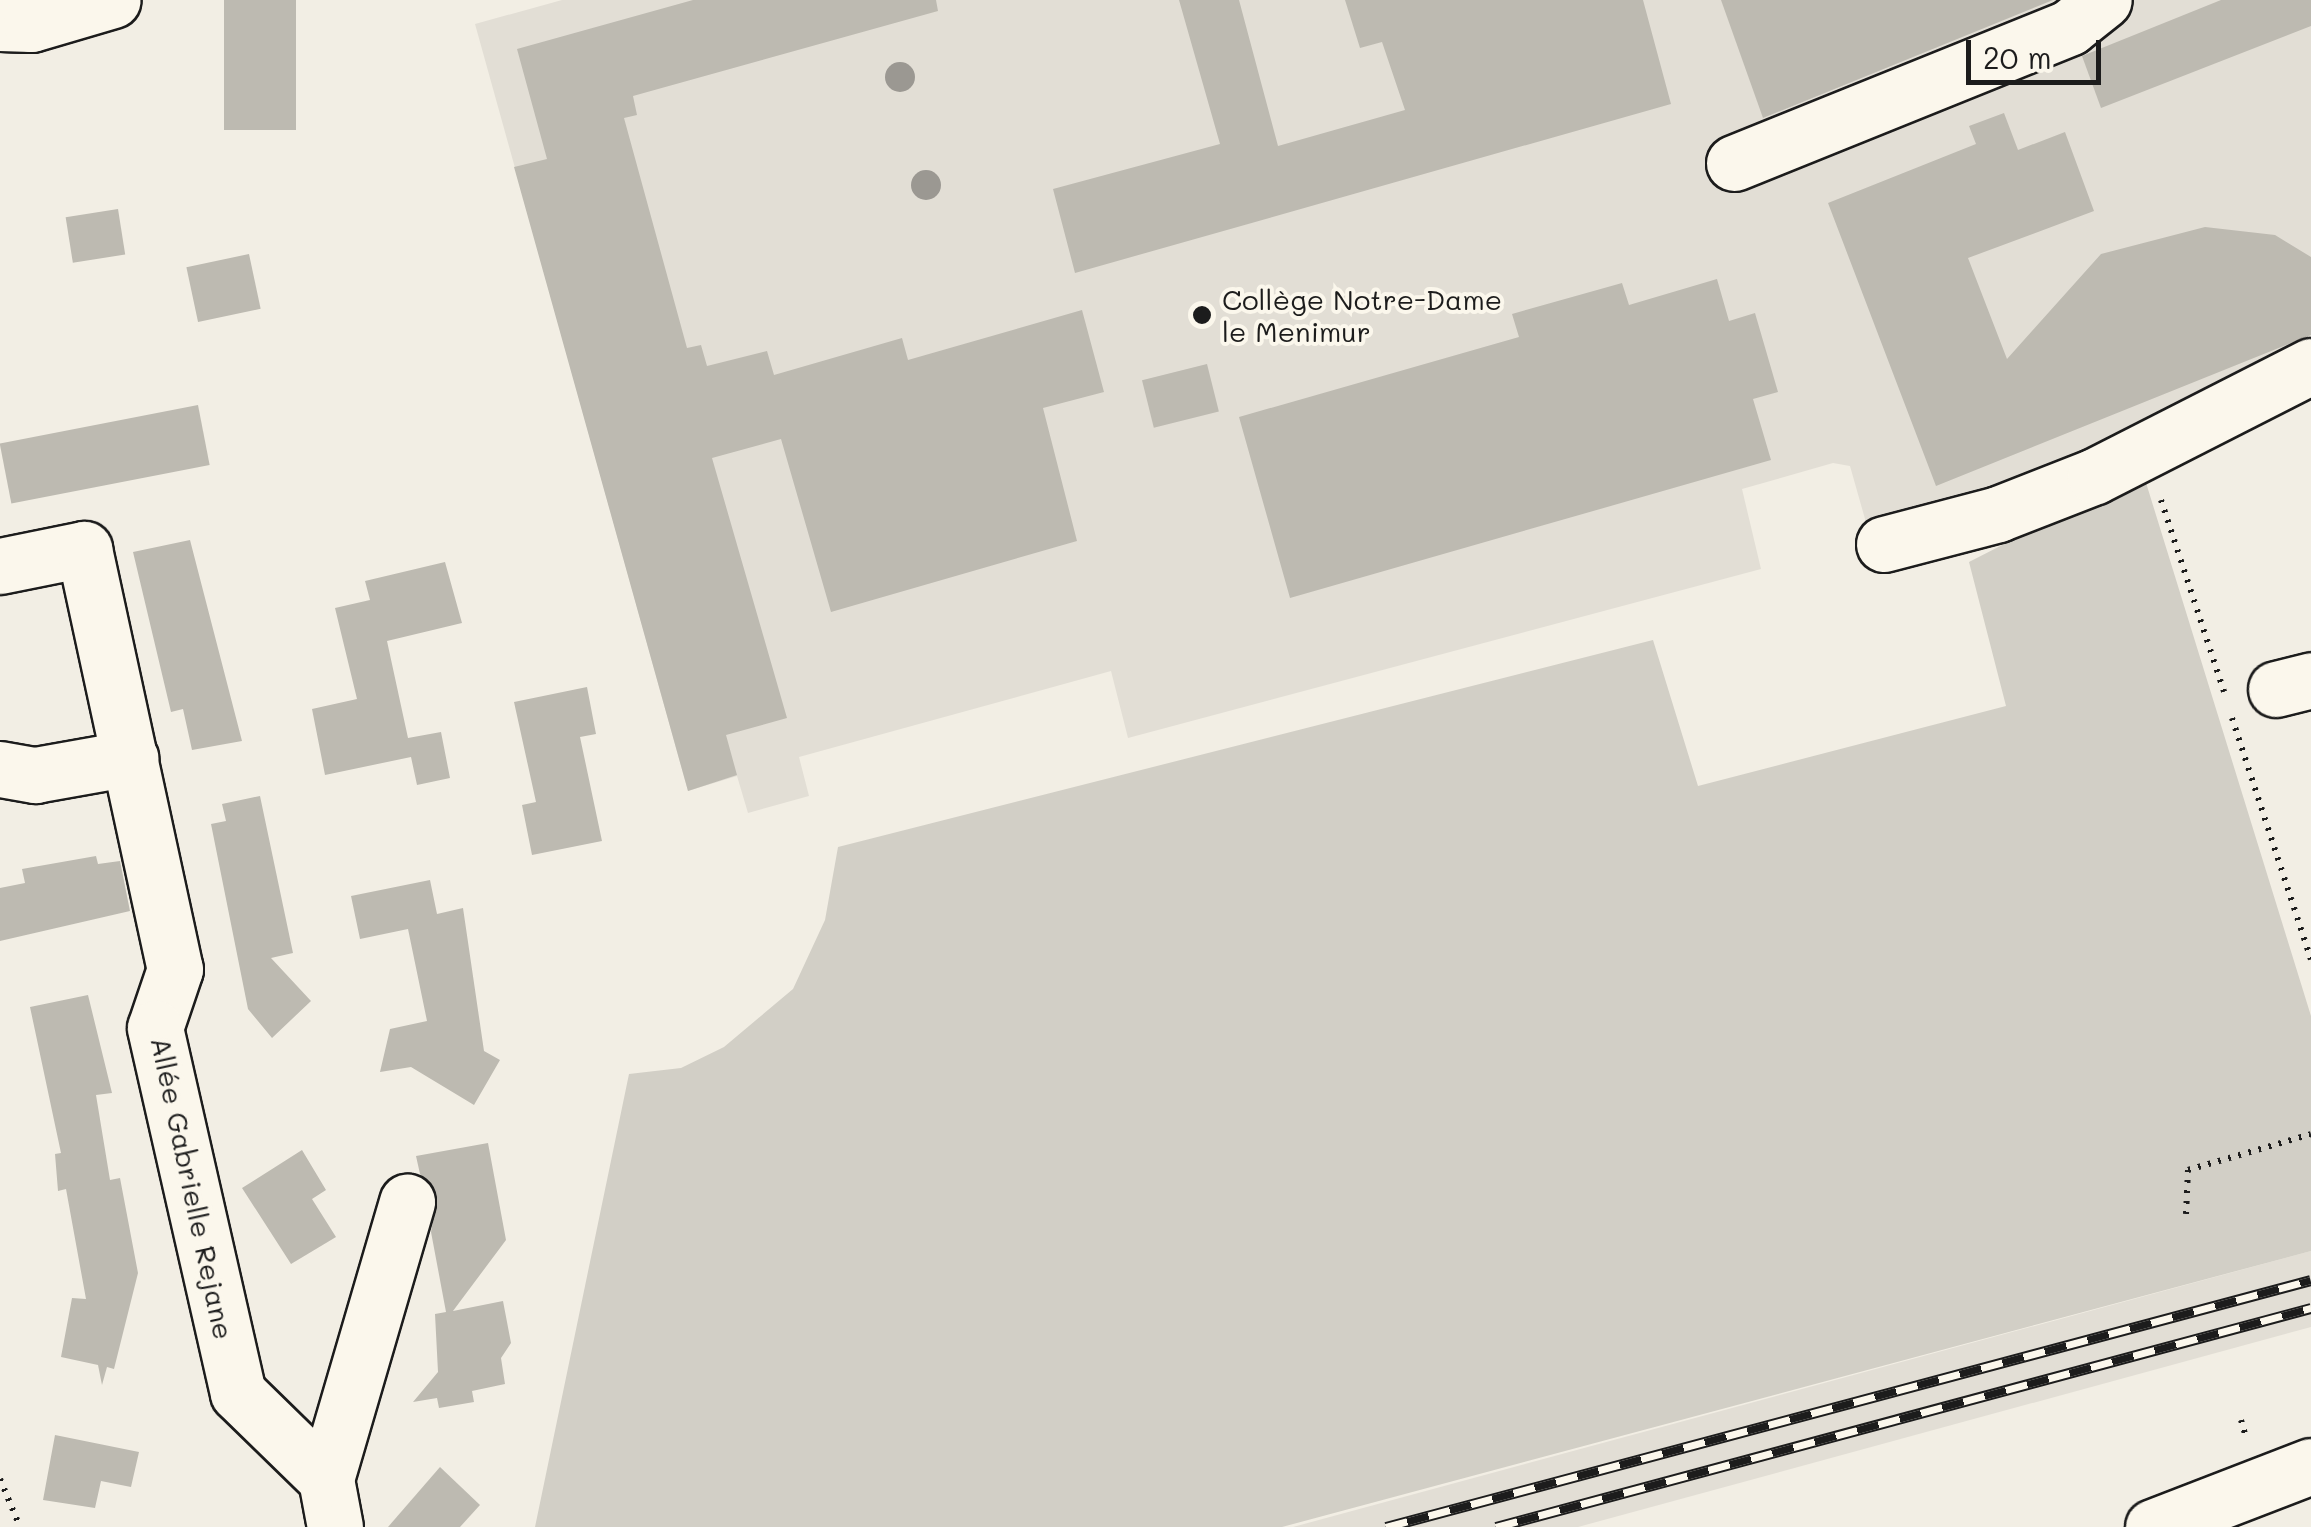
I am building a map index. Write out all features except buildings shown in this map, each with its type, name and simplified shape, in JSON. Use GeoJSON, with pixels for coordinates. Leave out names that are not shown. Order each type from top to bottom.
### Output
{"type":"FeatureCollection","features":[{"type":"Feature","properties":{"kind":"street"},"geometry":{"type":"LineString","coordinates":[[0,23],[30,24],[113,0]]}},
{"type":"Feature","properties":{"kind":"street"},"geometry":{"type":"LineString","coordinates":[[1734,162],[2070,27],[2104,0]]}},
{"type":"Feature","properties":{"kind":"street"},"geometry":{"type":"LineString","coordinates":[[1884,544],[1998,514],[2094,476],[2311,366]]}},
{"type":"Feature","properties":{"kind":"street","name":"Allée Gabrielle Rejane"},"geometry":{"type":"LineString","coordinates":[[0,566],[84,549],[175,969],[155,1028],[238,1393],[331,1503]]}},
{"type":"Feature","properties":{"kind":"street"},"geometry":{"type":"LineString","coordinates":[[0,770],[35,775],[130,758]]}},
{"type":"Feature","properties":{"kind":"street"},"geometry":{"type":"LineString","coordinates":[[331,1503],[407,1202]]}},
{"type":"Feature","properties":{"kind":"street"},"geometry":{"type":"LineString","coordinates":[[2154,1527],[2311,1466]]}},
{"type":"Feature","properties":{"kind":"path"},"geometry":{"type":"LineString","coordinates":[[2160,496],[2311,960]]}},
{"type":"Feature","properties":{"kind":"path"},"geometry":{"type":"LineString","coordinates":[[2186,1214],[2188,1170],[2311,1134]]}},
{"type":"Feature","properties":{"kind":"path"},"geometry":{"type":"LineString","coordinates":[[0,1479],[20,1527]]}},
{"type":"Feature","properties":{"kind":"shaded area","name":"Collège Notre-Dame le Menimur"},"geometry":{"type":"Polygon","coordinates":[[[562,0],[2311,0],[2311,347],[1930,527],[1910,508],[1867,526],[1850,466],[1833,463],[1742,489],[1761,569],[1128,738],[1111,671],[799,757],[809,796],[748,813],[737,776],[688,791],[475,24],[562,0]]]}},
{"type":"Feature","properties":{"kind":"shaded area"},"geometry":{"type":"Polygon","coordinates":[[[2143,473],[2311,1016],[2311,1251],[1282,1527],[535,1527],[629,1074],[681,1068],[724,1047],[793,989],[825,920],[838,847],[1653,640],[1698,786],[2006,706],[1969,562],[2143,473]]]}},
{"type":"Feature","properties":{"kind":"shaded area"},"geometry":{"type":"Polygon","coordinates":[[[2311,1251],[2311,1327],[1578,1527],[1293,1527],[2311,1251]]]}},
{"type":"Feature","properties":{"kind":"railway"},"geometry":{"type":"LineString","coordinates":[[1386,1527],[2311,1280]]}},
{"type":"Feature","properties":{"kind":"railway"},"geometry":{"type":"LineString","coordinates":[[1496,1527],[2311,1308]]}},
{"type":"Feature","properties":{"kind":"place","name":"Collège Notre-Dame le Menimur"},"geometry":{"type":"Point","coordinates":[1202,315]}}]}
